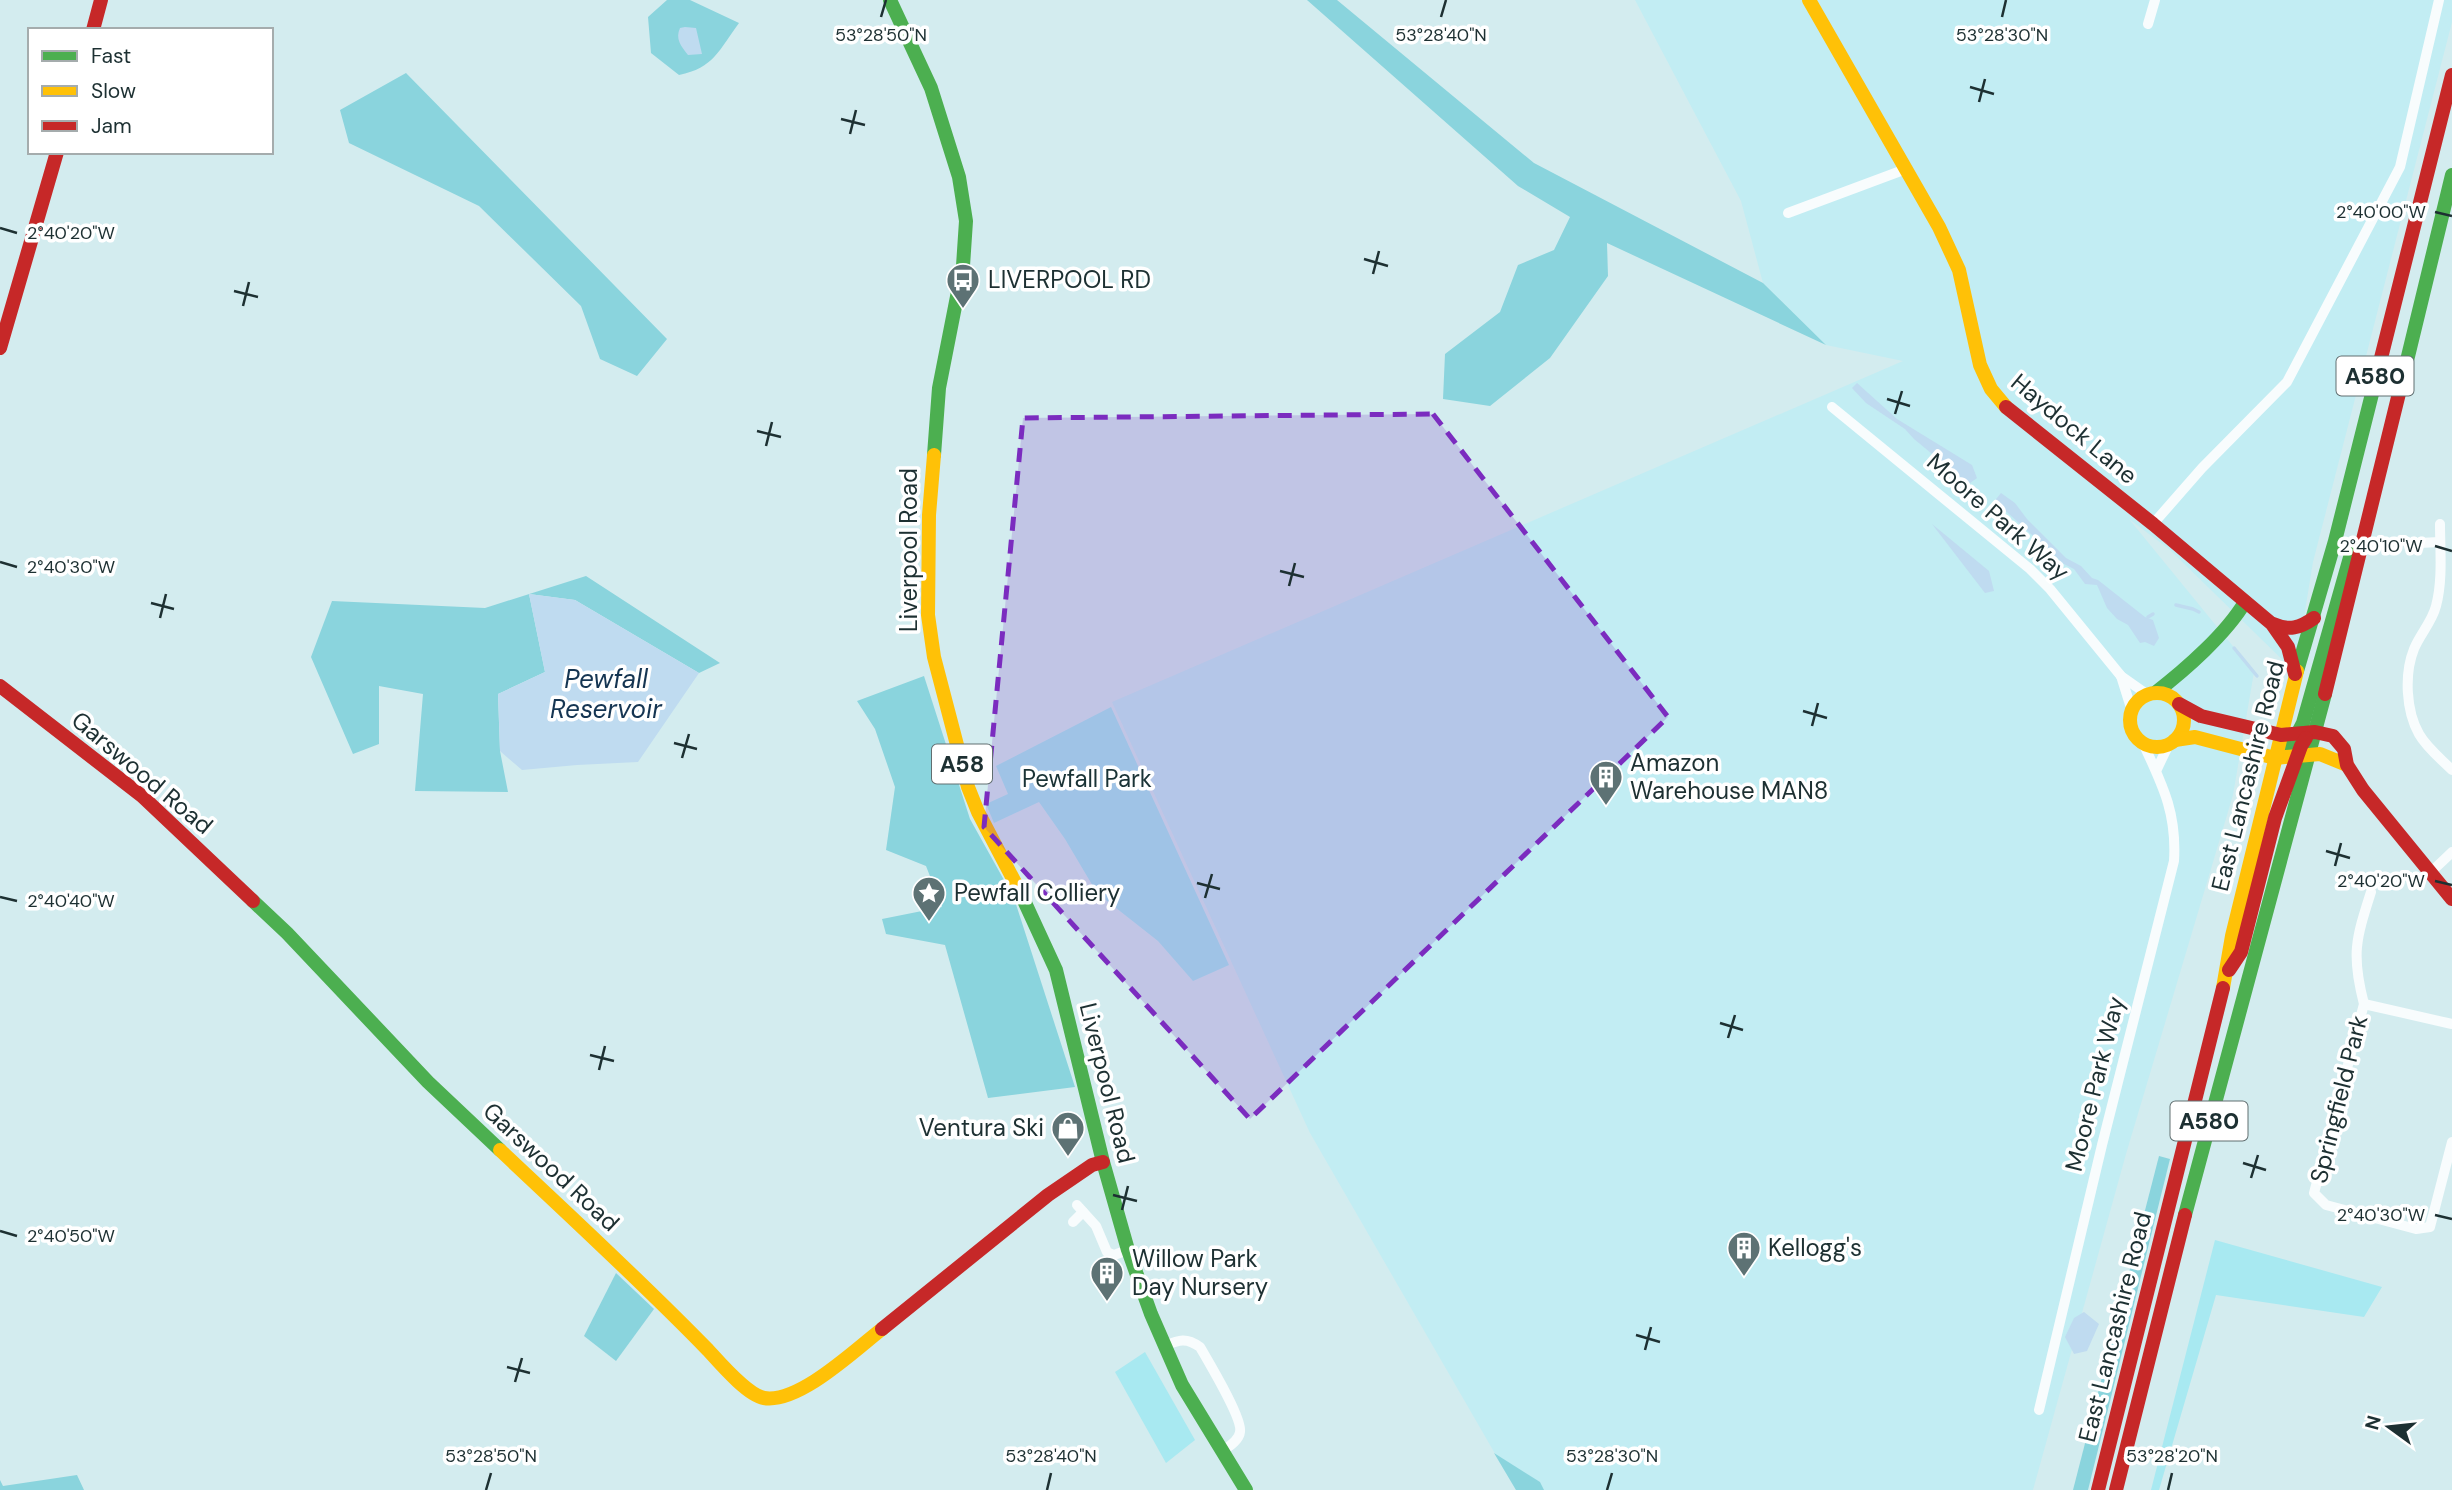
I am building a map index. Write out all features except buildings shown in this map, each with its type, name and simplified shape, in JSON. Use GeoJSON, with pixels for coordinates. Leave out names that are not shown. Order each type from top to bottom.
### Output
{"type":"FeatureCollection","features":[{"type":"Feature","properties":{"kind":"main road"},"geometry":{"type":"LineString","coordinates":[[94,28],[101,0]]}},
{"type":"Feature","properties":{"kind":"main road","name":"Liverpool Road"},"geometry":{"type":"LineString","coordinates":[[890,0],[931,88],[959,177],[966,221],[965,252],[941,377],[933,455],[928,615],[934,657],[968,787],[992,841],[1034,918],[1056,970],[1103,1162],[1128,1250],[1164,1346],[1182,1385],[1221,1452],[1247,1490]]}},
{"type":"Feature","properties":{"kind":"main road","name":"Haydock Lane"},"geometry":{"type":"LineString","coordinates":[[1809,0],[1940,227],[1959,270],[1980,365],[1991,389],[2010,411],[2153,524],[2272,624],[2288,647],[2296,676]]}},
{"type":"Feature","properties":{"kind":"main road","name":"East Lancashire Road"},"geometry":{"type":"LineString","coordinates":[[2098,1490],[2226,974],[2232,936],[2275,758],[2314,618],[2452,75]]}},
{"type":"Feature","properties":{"kind":"main road"},"geometry":{"type":"LineString","coordinates":[[0,348],[56,154]]}},
{"type":"Feature","properties":{"kind":"main road","name":"East Lancashire Road"},"geometry":{"type":"LineString","coordinates":[[2116,1490],[2304,754],[2315,732],[2452,175]]}},
{"type":"Feature","properties":{"kind":"main road"},"geometry":{"type":"LineString","coordinates":[[2275,758],[2289,750],[2299,734],[2341,584],[2379,468]]}},
{"type":"Feature","properties":{"kind":"main road"},"geometry":{"type":"LineString","coordinates":[[2245,602],[2238,614],[2182,672],[2136,704],[2132,711],[2133,731],[2141,741],[2155,746],[2195,737],[2275,758],[2304,754],[2330,757],[2347,765]]}},
{"type":"Feature","properties":{"kind":"main road"},"geometry":{"type":"LineString","coordinates":[[2272,624],[2294,629],[2314,618]]}},
{"type":"Feature","properties":{"kind":"main road"},"geometry":{"type":"LineString","coordinates":[[2172,742],[2183,727],[2184,719],[2177,701],[2182,672]]}},
{"type":"Feature","properties":{"kind":"main road","name":"Garswood Road"},"geometry":{"type":"LineString","coordinates":[[0,686],[142,796],[286,933],[428,1082],[666,1307],[742,1385],[764,1398],[787,1395],[818,1380],[1048,1195],[1092,1165],[1103,1162]]}},
{"type":"Feature","properties":{"kind":"main road"},"geometry":{"type":"LineString","coordinates":[[2151,694],[2162,693],[2177,701],[2186,710],[2200,716],[2281,736],[2315,732],[2333,736],[2344,749],[2347,765],[2363,790],[2452,899]]}},
{"type":"Feature","properties":{"kind":"main road"},"geometry":{"type":"LineString","coordinates":[[2226,974],[2241,952],[2275,818],[2304,754]]}},
{"type":"Feature","properties":{"kind":"street"},"geometry":{"type":"LineString","coordinates":[[2148,24],[2155,0]]}},
{"type":"Feature","properties":{"kind":"street"},"geometry":{"type":"LineString","coordinates":[[2153,524],[2202,468],[2287,382],[2400,167],[2439,0]]}},
{"type":"Feature","properties":{"kind":"street"},"geometry":{"type":"LineString","coordinates":[[1788,213],[1906,169]]}},
{"type":"Feature","properties":{"kind":"street","name":"Moore Park Way"},"geometry":{"type":"LineString","coordinates":[[1832,407],[2030,569],[2050,589],[2120,676],[2132,711]]}},
{"type":"Feature","properties":{"kind":"street"},"geometry":{"type":"LineString","coordinates":[[2440,524],[2439,592],[2436,606],[2410,662],[2409,692],[2419,733],[2452,770]]}},
{"type":"Feature","properties":{"kind":"street"},"geometry":{"type":"LineString","coordinates":[[2419,543],[2440,542]]}},
{"type":"Feature","properties":{"kind":"street","name":"Moore Park Way"},"geometry":{"type":"LineString","coordinates":[[2120,676],[2151,694]]}},
{"type":"Feature","properties":{"kind":"street","name":"Moore Park Way"},"geometry":{"type":"LineString","coordinates":[[2039,1410],[2102,1145],[2174,861],[2174,827],[2157,769],[2141,741]]}},
{"type":"Feature","properties":{"kind":"street"},"geometry":{"type":"LineString","coordinates":[[2157,769],[2172,742]]}},
{"type":"Feature","properties":{"kind":"street"},"geometry":{"type":"LineString","coordinates":[[2430,873],[2452,852]]}},
{"type":"Feature","properties":{"kind":"street","name":"Springfield Park"},"geometry":{"type":"LineString","coordinates":[[2371,892],[2356,940],[2356,974],[2364,1004],[2314,1193],[2326,1205],[2416,1229],[2430,1227],[2452,1142]]}},
{"type":"Feature","properties":{"kind":"street","name":"Springfield Park"},"geometry":{"type":"LineString","coordinates":[[2364,1004],[2452,1024]]}},
{"type":"Feature","properties":{"kind":"street"},"geometry":{"type":"LineString","coordinates":[[1073,1222],[1080,1209],[1096,1226],[1108,1254],[1128,1250]]}},
{"type":"Feature","properties":{"kind":"street"},"geometry":{"type":"LineString","coordinates":[[1164,1346],[1190,1340],[1200,1347],[1238,1418],[1241,1432],[1236,1440],[1221,1452]]}},
{"type":"Feature","properties":{"kind":"highlighted area"},"geometry":{"type":"Polygon","coordinates":[[[1433,414],[1668,717],[1250,1119],[984,827],[1023,418],[1433,414]]]}},
{"type":"Feature","properties":{"kind":"shaded area"},"geometry":{"type":"Polygon","coordinates":[[[667,0],[690,0],[739,23],[708,63],[679,75],[651,53],[648,17],[667,0]]]}},
{"type":"Feature","properties":{"kind":"shaded area"},"geometry":{"type":"Polygon","coordinates":[[[1307,0],[1337,0],[1534,163],[1763,283],[1826,345],[1607,243],[1608,276],[1550,358],[1490,406],[1443,399],[1445,354],[1500,312],[1518,265],[1554,250],[1570,217],[1518,186],[1307,0]]]}},
{"type":"Feature","properties":{"kind":"shaded area"},"geometry":{"type":"Polygon","coordinates":[[[1635,0],[2452,0],[2452,22],[2313,562],[2295,672],[2169,549],[2129,519],[2254,672],[2233,795],[2126,1154],[2033,1490],[1516,1490],[1310,1133],[1112,702],[1903,361],[1826,345],[1763,283],[1741,201],[1635,0]]]}},
{"type":"Feature","properties":{"kind":"shaded area"},"geometry":{"type":"Polygon","coordinates":[[[406,73],[667,339],[637,376],[600,359],[581,306],[479,206],[349,143],[340,110],[406,73]]]}},
{"type":"Feature","properties":{"kind":"shaded area"},"geometry":{"type":"Polygon","coordinates":[[[586,576],[720,663],[699,673],[575,600],[529,594],[586,576]]]}},
{"type":"Feature","properties":{"kind":"shaded area"},"geometry":{"type":"Polygon","coordinates":[[[529,594],[545,672],[498,694],[500,751],[508,792],[415,791],[423,694],[379,686],[379,744],[353,754],[311,657],[332,601],[485,608],[529,594]]]}},
{"type":"Feature","properties":{"kind":"shaded area"},"geometry":{"type":"Polygon","coordinates":[[[924,676],[970,819],[1014,898],[1075,1087],[988,1098],[945,945],[886,934],[882,919],[942,907],[926,866],[886,850],[895,787],[875,729],[857,701],[924,676]]]}},
{"type":"Feature","properties":{"kind":"shaded area"},"geometry":{"type":"Polygon","coordinates":[[[2159,1156],[2170,1159],[2088,1490],[2073,1490],[2159,1156]]]}},
{"type":"Feature","properties":{"kind":"shaded area"},"geometry":{"type":"Polygon","coordinates":[[[616,1273],[654,1309],[616,1361],[584,1336],[616,1273]]]}},
{"type":"Feature","properties":{"kind":"shaded area"},"geometry":{"type":"Polygon","coordinates":[[[1494,1453],[1540,1482],[1544,1490],[1516,1490],[1494,1453]]]}},
{"type":"Feature","properties":{"kind":"shaded area"},"geometry":{"type":"Polygon","coordinates":[[[77,1475],[84,1490],[0,1490],[0,1480],[3,1486],[77,1475]]]}},
{"type":"Feature","properties":{"kind":"green space","name":"Pewfall Park"},"geometry":{"type":"Polygon","coordinates":[[[1111,707],[1229,965],[1193,981],[1158,941],[1097,893],[1039,802],[994,823],[986,804],[1008,794],[996,766],[1111,707]]]}},
{"type":"Feature","properties":{"kind":"green space"},"geometry":{"type":"Polygon","coordinates":[[[2215,1240],[2382,1287],[2364,1317],[2216,1295],[2159,1490],[2151,1490],[2215,1240]]]}},
{"type":"Feature","properties":{"kind":"green space"},"geometry":{"type":"Polygon","coordinates":[[[1145,1352],[1195,1440],[1166,1463],[1115,1372],[1145,1352]]]}},
{"type":"Feature","properties":{"kind":"water"},"geometry":{"type":"Polygon","coordinates":[[[680,28],[696,28],[702,54],[688,55],[681,45],[679,32],[680,28]]]}},
{"type":"Feature","properties":{"kind":"water"},"geometry":{"type":"Polygon","coordinates":[[[1857,383],[1897,419],[1972,465],[1977,478],[1970,483],[1965,481],[1905,429],[1866,403],[1852,388],[1857,383]]]}},
{"type":"Feature","properties":{"kind":"water"},"geometry":{"type":"Polygon","coordinates":[[[2001,493],[2015,503],[2066,558],[2081,566],[2092,578],[2145,617],[2153,620],[2159,638],[2154,646],[2140,643],[2128,625],[2117,619],[2107,608],[2097,585],[2085,584],[2074,569],[2064,564],[1998,504],[1996,499],[2001,493]]]}},
{"type":"Feature","properties":{"kind":"water"},"geometry":{"type":"Polygon","coordinates":[[[1932,524],[1989,571],[1994,591],[1985,593],[1932,524]]]}},
{"type":"Feature","properties":{"kind":"water","name":"Pewfall Reservoir"},"geometry":{"type":"Polygon","coordinates":[[[529,594],[575,600],[699,673],[638,762],[522,770],[500,751],[498,694],[545,672],[529,594]]]}},
{"type":"Feature","properties":{"kind":"water"},"geometry":{"type":"Polygon","coordinates":[[[2084,1312],[2099,1324],[2087,1351],[2074,1354],[2065,1337],[2074,1318],[2084,1312]]]}},
{"type":"Feature","properties":{"kind":"waterway"},"geometry":{"type":"LineString","coordinates":[[2176,605],[2199,612]]}},
{"type":"Feature","properties":{"kind":"waterway"},"geometry":{"type":"LineString","coordinates":[[2148,617],[2153,614]]}},
{"type":"Feature","properties":{"kind":"waterway"},"geometry":{"type":"LineString","coordinates":[[2234,648],[2257,676]]}},
{"type":"Feature","properties":{"kind":"traffic: fast"},"geometry":{"type":"LineString","coordinates":[[890,0],[931,88],[959,177],[966,221],[963,266],[939,388],[934,455]]}},
{"type":"Feature","properties":{"kind":"traffic: fast"},"geometry":{"type":"LineString","coordinates":[[2403,377],[2452,175]]}},
{"type":"Feature","properties":{"kind":"traffic: fast"},"geometry":{"type":"LineString","coordinates":[[2297,671],[2335,541],[2377,374]]}},
{"type":"Feature","properties":{"kind":"traffic: fast"},"geometry":{"type":"LineString","coordinates":[[2275,758],[2289,750],[2303,723],[2351,554]]}},
{"type":"Feature","properties":{"kind":"traffic: fast"},"geometry":{"type":"LineString","coordinates":[[2155,693],[2216,639],[2245,602]]}},
{"type":"Feature","properties":{"kind":"traffic: fast"},"geometry":{"type":"LineString","coordinates":[[2185,1215],[2325,694]]}},
{"type":"Feature","properties":{"kind":"traffic: fast"},"geometry":{"type":"LineString","coordinates":[[1020,892],[1056,970],[1103,1162],[1128,1250],[1151,1314],[1182,1385],[1246,1490]]}},
{"type":"Feature","properties":{"kind":"traffic: fast"},"geometry":{"type":"LineString","coordinates":[[253,901],[287,933],[428,1082],[500,1150]]}},
{"type":"Feature","properties":{"kind":"traffic: slow"},"geometry":{"type":"LineString","coordinates":[[1809,0],[1939,227],[1959,270],[1980,365],[1991,389],[2006,407]]}},
{"type":"Feature","properties":{"kind":"traffic: slow"},"geometry":{"type":"LineString","coordinates":[[934,455],[929,515],[928,615],[934,657],[968,787],[978,812],[1020,892]]}},
{"type":"Feature","properties":{"kind":"traffic: slow"},"geometry":{"type":"LineString","coordinates":[[2223,988],[2232,936],[2297,671]]}},
{"type":"Feature","properties":{"kind":"traffic: slow"},"geometry":{"type":"LineString","coordinates":[[2157,693],[2176,701],[2184,720],[2176,739],[2157,747],[2138,739],[2130,720],[2138,701],[2157,693]]}},
{"type":"Feature","properties":{"kind":"traffic: slow"},"geometry":{"type":"LineString","coordinates":[[2175,740],[2195,737],[2275,758],[2320,754],[2347,765]]}},
{"type":"Feature","properties":{"kind":"traffic: slow"},"geometry":{"type":"LineString","coordinates":[[500,1150],[657,1299],[734,1378],[757,1396],[778,1398],[794,1393],[826,1373],[882,1329]]}},
{"type":"Feature","properties":{"kind":"traffic: jam"},"geometry":{"type":"LineString","coordinates":[[94,28],[101,0]]}},
{"type":"Feature","properties":{"kind":"traffic: jam"},"geometry":{"type":"LineString","coordinates":[[2377,374],[2452,75]]}},
{"type":"Feature","properties":{"kind":"traffic: jam"},"geometry":{"type":"LineString","coordinates":[[0,348],[56,154]]}},
{"type":"Feature","properties":{"kind":"traffic: jam"},"geometry":{"type":"LineString","coordinates":[[2325,694],[2403,377]]}},
{"type":"Feature","properties":{"kind":"traffic: jam"},"geometry":{"type":"LineString","coordinates":[[2006,407],[2153,524],[2272,624],[2288,647],[2295,674]]}},
{"type":"Feature","properties":{"kind":"traffic: jam"},"geometry":{"type":"LineString","coordinates":[[2273,624],[2294,627],[2314,618]]}},
{"type":"Feature","properties":{"kind":"traffic: jam"},"geometry":{"type":"LineString","coordinates":[[0,686],[142,796],[253,901]]}},
{"type":"Feature","properties":{"kind":"traffic: jam"},"geometry":{"type":"LineString","coordinates":[[2179,704],[2201,716],[2281,735],[2315,732],[2333,736],[2344,749],[2347,765],[2363,790],[2452,899]]}},
{"type":"Feature","properties":{"kind":"traffic: jam"},"geometry":{"type":"LineString","coordinates":[[2229,970],[2241,952],[2275,818],[2306,738]]}},
{"type":"Feature","properties":{"kind":"traffic: jam"},"geometry":{"type":"LineString","coordinates":[[2098,1490],[2223,988]]}},
{"type":"Feature","properties":{"kind":"traffic: jam"},"geometry":{"type":"LineString","coordinates":[[882,1329],[1048,1195],[1092,1165],[1103,1162]]}},
{"type":"Feature","properties":{"kind":"traffic: jam"},"geometry":{"type":"LineString","coordinates":[[2116,1490],[2185,1215]]}},
{"type":"Feature","properties":{"kind":"place","name":"LIVERPOOL RD"},"geometry":{"type":"Point","coordinates":[963,310]}},
{"type":"Feature","properties":{"kind":"place","name":"Amazon Warehouse MAN8"},"geometry":{"type":"Point","coordinates":[1606,807]}},
{"type":"Feature","properties":{"kind":"place","name":"Pewfall Colliery"},"geometry":{"type":"Point","coordinates":[929,923]}},
{"type":"Feature","properties":{"kind":"place","name":"Ventura Ski"},"geometry":{"type":"Point","coordinates":[1068,1158]}},
{"type":"Feature","properties":{"kind":"place","name":"Kellogg's"},"geometry":{"type":"Point","coordinates":[1744,1278]}},
{"type":"Feature","properties":{"kind":"place","name":"Willow Park Day Nursery"},"geometry":{"type":"Point","coordinates":[1107,1303]}}]}
